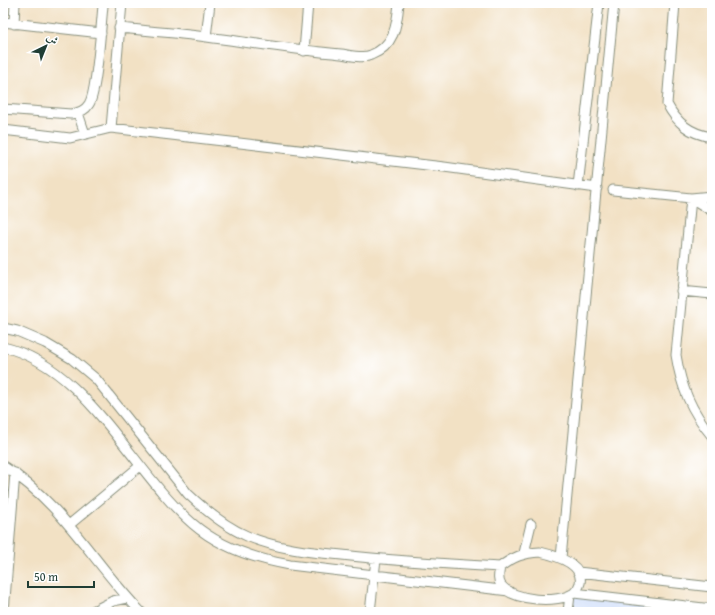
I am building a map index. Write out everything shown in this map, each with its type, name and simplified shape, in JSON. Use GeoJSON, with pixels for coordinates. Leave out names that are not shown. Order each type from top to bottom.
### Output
{"type":"FeatureCollection","features":[{"type":"Feature","properties":{"kind":"street"},"geometry":{"type":"LineString","coordinates":[[14,24],[15,3]]}},
{"type":"Feature","properties":{"kind":"street"},"geometry":{"type":"LineString","coordinates":[[111,128],[122,3]]}},
{"type":"Feature","properties":{"kind":"street"},"geometry":{"type":"LineString","coordinates":[[206,37],[210,3]]}},
{"type":"Feature","properties":{"kind":"street"},"geometry":{"type":"LineString","coordinates":[[304,51],[308,3]]}},
{"type":"Feature","properties":{"kind":"street"},"geometry":{"type":"LineString","coordinates":[[120,28],[206,37],[304,51],[368,56],[378,52],[387,45],[393,35],[397,25],[399,3]]}},
{"type":"Feature","properties":{"kind":"street"},"geometry":{"type":"LineString","coordinates":[[578,186],[599,3]]}},
{"type":"Feature","properties":{"kind":"street"},"geometry":{"type":"LineString","coordinates":[[561,558],[614,3]]}},
{"type":"Feature","properties":{"kind":"street"},"geometry":{"type":"LineString","coordinates":[[675,3],[667,104],[672,115],[681,124],[691,131],[712,137]]}},
{"type":"Feature","properties":{"kind":"street"},"geometry":{"type":"LineString","coordinates":[[3,109],[55,114],[78,113],[86,108],[93,95],[103,6]]}},
{"type":"Feature","properties":{"kind":"street"},"geometry":{"type":"LineString","coordinates":[[3,22],[100,33]]}},
{"type":"Feature","properties":{"kind":"street"},"geometry":{"type":"LineString","coordinates":[[78,113],[85,134]]}},
{"type":"Feature","properties":{"kind":"street"},"geometry":{"type":"LineString","coordinates":[[3,130],[70,138],[111,128],[444,167],[597,188]]}},
{"type":"Feature","properties":{"kind":"street"},"geometry":{"type":"LineString","coordinates":[[613,190],[691,198],[712,196]]}},
{"type":"Feature","properties":{"kind":"street"},"geometry":{"type":"LineString","coordinates":[[691,198],[712,211]]}},
{"type":"Feature","properties":{"kind":"street"},"geometry":{"type":"LineString","coordinates":[[691,198],[676,355],[680,378],[688,401],[700,422],[712,436]]}},
{"type":"Feature","properties":{"kind":"street"},"geometry":{"type":"LineString","coordinates":[[681,291],[712,294]]}},
{"type":"Feature","properties":{"kind":"street"},"geometry":{"type":"LineString","coordinates":[[3,328],[17,331],[45,343],[72,359],[96,379],[188,494],[225,524],[246,536],[268,544],[292,550],[376,559],[500,567],[512,558],[524,553],[540,552],[561,558],[578,572],[581,579],[579,587],[572,594],[568,612]]}},
{"type":"Feature","properties":{"kind":"street"},"geometry":{"type":"LineString","coordinates":[[3,347],[38,360],[62,377],[82,397],[175,508],[194,525],[216,540],[239,552],[264,560],[290,565],[509,591],[525,597],[541,600],[558,598],[572,594],[709,610]]}},
{"type":"Feature","properties":{"kind":"street"},"geometry":{"type":"LineString","coordinates":[[3,466],[35,488],[69,525],[141,612]]}},
{"type":"Feature","properties":{"kind":"street"},"geometry":{"type":"LineString","coordinates":[[69,525],[140,466]]}},
{"type":"Feature","properties":{"kind":"street"},"geometry":{"type":"LineString","coordinates":[[4,612],[15,473]]}},
{"type":"Feature","properties":{"kind":"street"},"geometry":{"type":"LineString","coordinates":[[524,553],[531,524]]}},
{"type":"Feature","properties":{"kind":"street"},"geometry":{"type":"LineString","coordinates":[[370,612],[376,559]]}},
{"type":"Feature","properties":{"kind":"street"},"geometry":{"type":"LineString","coordinates":[[500,567],[498,576],[502,585],[509,591]]}},
{"type":"Feature","properties":{"kind":"street"},"geometry":{"type":"LineString","coordinates":[[578,572],[712,587]]}},
{"type":"Feature","properties":{"kind":"street"},"geometry":{"type":"LineString","coordinates":[[91,612],[113,601],[128,598]]}},
{"type":"Feature","properties":{"kind":"shaded area"},"geometry":{"type":"Polygon","coordinates":[[[574,593],[712,612],[572,612],[574,593]]]}}]}
